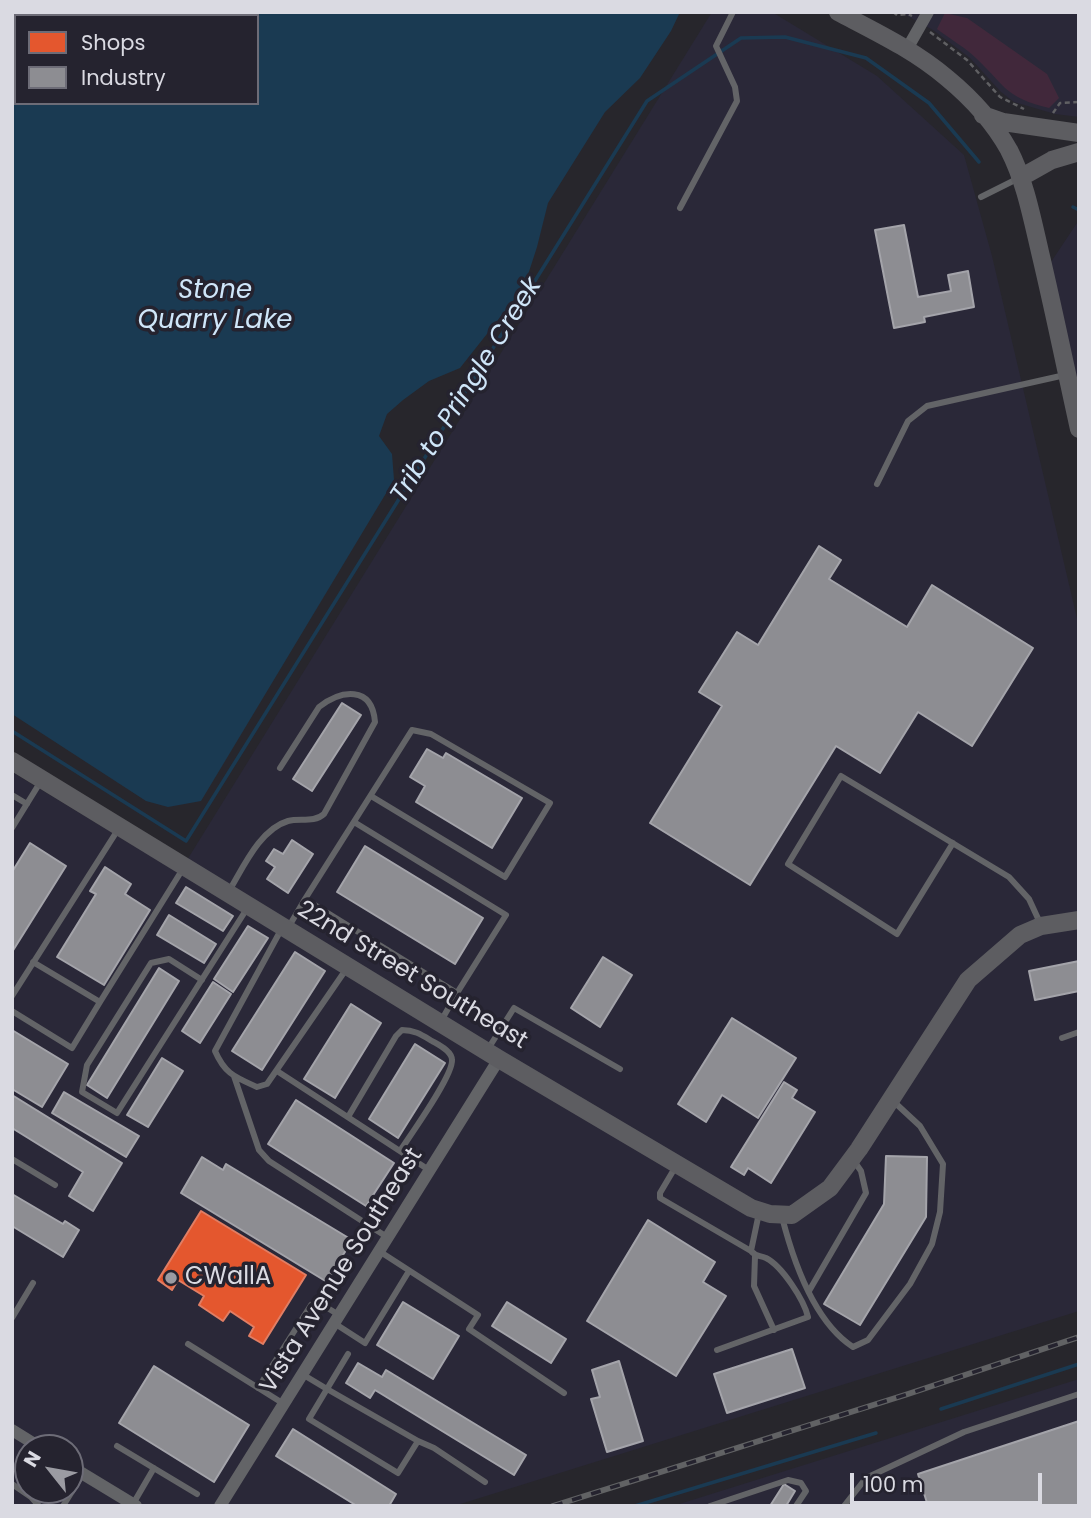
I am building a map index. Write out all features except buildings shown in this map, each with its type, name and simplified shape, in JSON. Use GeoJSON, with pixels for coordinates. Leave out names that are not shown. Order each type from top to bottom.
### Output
{"type":"FeatureCollection","features":[{"type":"Feature","properties":{"kind":"street"},"geometry":{"type":"LineString","coordinates":[[838,12],[886,36],[948,79],[997,131],[1010,153],[1020,178],[1058,324],[1079,429]]}},
{"type":"Feature","properties":{"kind":"street"},"geometry":{"type":"LineString","coordinates":[[907,49],[925,18]]}},
{"type":"Feature","properties":{"kind":"street"},"geometry":{"type":"LineString","coordinates":[[983,115],[1003,121],[1079,133]]}},
{"type":"Feature","properties":{"kind":"street"},"geometry":{"type":"LineString","coordinates":[[1020,178],[1052,160],[1079,152]]}},
{"type":"Feature","properties":{"kind":"street","name":"22nd Street Southeast"},"geometry":{"type":"LineString","coordinates":[[12,761],[493,1055],[677,1164],[760,1211],[787,1215]]}},
{"type":"Feature","properties":{"kind":"street"},"geometry":{"type":"LineString","coordinates":[[787,1215],[830,1188],[891,1100],[968,980],[1020,935],[1041,926],[1079,920]]}},
{"type":"Feature","properties":{"kind":"street","name":"Vista Avenue Southeast"},"geometry":{"type":"LineString","coordinates":[[220,1506],[429,1170],[493,1055]]}},
{"type":"Feature","properties":{"kind":"street"},"geometry":{"type":"LineString","coordinates":[[84,1475],[134,1505]]}},
{"type":"Feature","properties":{"kind":"lane"},"geometry":{"type":"LineString","coordinates":[[680,208],[737,101],[735,87],[716,46],[733,12]]}},
{"type":"Feature","properties":{"kind":"lane"},"geometry":{"type":"LineString","coordinates":[[981,197],[1001,190],[1020,178]]}},
{"type":"Feature","properties":{"kind":"lane"},"geometry":{"type":"LineString","coordinates":[[877,484],[908,421],[927,406],[1067,375]]}},
{"type":"Feature","properties":{"kind":"lane"},"geometry":{"type":"LineString","coordinates":[[228,893],[261,842],[272,830],[289,821],[320,818],[324,814],[375,722],[370,704],[360,696],[348,694],[336,695],[328,700],[319,707],[280,768]]}},
{"type":"Feature","properties":{"kind":"lane"},"geometry":{"type":"LineString","coordinates":[[348,966],[267,1084],[257,1087],[234,1076],[221,1064],[215,1051],[285,927],[412,730],[431,734],[550,803],[505,877],[371,796]]}},
{"type":"Feature","properties":{"kind":"lane"},"geometry":{"type":"LineString","coordinates":[[953,843],[897,934],[788,864],[841,776],[953,843],[1009,877],[1028,899],[1041,926]]}},
{"type":"Feature","properties":{"kind":"lane"},"geometry":{"type":"LineString","coordinates":[[12,828],[43,779]]}},
{"type":"Feature","properties":{"kind":"lane"},"geometry":{"type":"LineString","coordinates":[[12,795],[27,804]]}},
{"type":"Feature","properties":{"kind":"lane"},"geometry":{"type":"LineString","coordinates":[[354,822],[506,915],[440,1022]]}},
{"type":"Feature","properties":{"kind":"lane"},"geometry":{"type":"LineString","coordinates":[[12,996],[120,827]]}},
{"type":"Feature","properties":{"kind":"lane"},"geometry":{"type":"LineString","coordinates":[[12,1011],[72,1048],[184,866]]}},
{"type":"Feature","properties":{"kind":"lane"},"geometry":{"type":"LineString","coordinates":[[305,899],[457,993]]}},
{"type":"Feature","properties":{"kind":"lane"},"geometry":{"type":"LineString","coordinates":[[202,980],[169,959],[151,963],[87,1065],[82,1092],[117,1113],[202,980],[249,905]]}},
{"type":"Feature","properties":{"kind":"lane"},"geometry":{"type":"LineString","coordinates":[[33,962],[100,1002]]}},
{"type":"Feature","properties":{"kind":"lane"},"geometry":{"type":"LineString","coordinates":[[493,1055],[514,1008],[620,1069]]}},
{"type":"Feature","properties":{"kind":"lane"},"geometry":{"type":"LineString","coordinates":[[348,1117],[402,1030],[413,1030],[442,1047],[450,1053],[452,1059],[448,1075],[400,1151]]}},
{"type":"Feature","properties":{"kind":"lane"},"geometry":{"type":"LineString","coordinates":[[1062,1038],[1079,1032]]}},
{"type":"Feature","properties":{"kind":"lane"},"geometry":{"type":"LineString","coordinates":[[277,1071],[429,1170]]}},
{"type":"Feature","properties":{"kind":"lane"},"geometry":{"type":"LineString","coordinates":[[234,1076],[259,1150],[269,1161],[387,1237]]}},
{"type":"Feature","properties":{"kind":"lane"},"geometry":{"type":"LineString","coordinates":[[787,1215],[792,1256],[821,1313],[846,1343],[853,1347],[860,1345],[868,1340],[910,1284],[932,1244],[940,1212],[943,1164],[920,1126],[891,1100]]}},
{"type":"Feature","properties":{"kind":"lane"},"geometry":{"type":"LineString","coordinates":[[809,1291],[866,1193],[861,1171],[852,1158]]}},
{"type":"Feature","properties":{"kind":"lane"},"geometry":{"type":"LineString","coordinates":[[12,1159],[55,1185]]}},
{"type":"Feature","properties":{"kind":"lane"},"geometry":{"type":"LineString","coordinates":[[677,1164],[660,1193],[660,1198],[767,1259],[790,1282],[808,1315],[807,1318],[717,1350]]}},
{"type":"Feature","properties":{"kind":"lane"},"geometry":{"type":"LineString","coordinates":[[760,1211],[753,1253],[754,1286],[774,1330]]}},
{"type":"Feature","properties":{"kind":"lane"},"geometry":{"type":"LineString","coordinates":[[379,1251],[478,1315],[469,1329],[564,1392]]}},
{"type":"Feature","properties":{"kind":"lane"},"geometry":{"type":"LineString","coordinates":[[258,1388],[311,1305],[321,1304],[365,1343],[409,1270]]}},
{"type":"Feature","properties":{"kind":"lane"},"geometry":{"type":"LineString","coordinates":[[12,1318],[33,1283]]}},
{"type":"Feature","properties":{"kind":"lane"},"geometry":{"type":"LineString","coordinates":[[188,1344],[284,1404]]}},
{"type":"Feature","properties":{"kind":"lane"},"geometry":{"type":"LineString","coordinates":[[348,1354],[309,1419],[398,1473],[418,1441]]}},
{"type":"Feature","properties":{"kind":"lane"},"geometry":{"type":"LineString","coordinates":[[302,1374],[434,1448],[485,1482]]}},
{"type":"Feature","properties":{"kind":"lane"},"geometry":{"type":"LineString","coordinates":[[844,1506],[866,1478],[964,1432],[1079,1394]]}},
{"type":"Feature","properties":{"kind":"lane"},"geometry":{"type":"LineString","coordinates":[[117,1446],[197,1494]]}},
{"type":"Feature","properties":{"kind":"lane"},"geometry":{"type":"LineString","coordinates":[[134,1505],[154,1468]]}},
{"type":"Feature","properties":{"kind":"lane"},"geometry":{"type":"LineString","coordinates":[[710,1506],[789,1479],[801,1483],[806,1491],[796,1506]]}},
{"type":"Feature","properties":{"kind":"lane"},"geometry":{"type":"LineString","coordinates":[[12,1484],[32,1497],[37,1505]]}},
{"type":"Feature","properties":{"kind":"path"},"geometry":{"type":"LineString","coordinates":[[892,12],[925,18],[934,36],[967,60],[1000,97],[1025,109]]}},
{"type":"Feature","properties":{"kind":"path"},"geometry":{"type":"LineString","coordinates":[[1052,117],[1054,109],[1060,103],[1079,103]]}},
{"type":"Feature","properties":{"kind":"shaded area"},"geometry":{"type":"Polygon","coordinates":[[[712,12],[772,12],[877,76],[964,155],[992,256],[1079,627],[1079,1311],[454,1506],[12,1506],[12,772],[179,873],[712,12]]]}},
{"type":"Feature","properties":{"kind":"shaded area"},"geometry":{"type":"Polygon","coordinates":[[[900,12],[1079,12],[1079,117],[1055,114],[1014,102],[1001,92],[970,58],[933,30],[900,12]]]}},
{"type":"Feature","properties":{"kind":"shaded area"},"geometry":{"type":"Polygon","coordinates":[[[945,13],[967,18],[1047,74],[1059,98],[1049,108],[1023,100],[1008,90],[973,55],[937,29],[945,13]]]}},
{"type":"Feature","properties":{"kind":"shaded area"},"geometry":{"type":"Polygon","coordinates":[[[1079,220],[1079,410],[1045,271],[1079,220]]]}},
{"type":"Feature","properties":{"kind":"shaded area"},"geometry":{"type":"Polygon","coordinates":[[[1079,1379],[1079,1506],[673,1506],[1079,1379]]]}},
{"type":"Feature","properties":{"kind":"water","name":"Stone Quarry Lake"},"geometry":{"type":"Polygon","coordinates":[[[680,12],[671,31],[640,78],[605,112],[548,203],[524,287],[460,368],[429,381],[387,414],[379,436],[392,454],[394,480],[201,801],[168,807],[146,801],[12,714],[12,38],[14,35],[14,105],[259,105],[259,14],[26,14],[680,12]]]}},
{"type":"Feature","properties":{"kind":"waterway","name":"Trib to Pringle Creek"},"geometry":{"type":"LineString","coordinates":[[12,731],[186,841],[647,101],[741,38],[785,37],[866,58],[929,103],[979,162]]}},
{"type":"Feature","properties":{"kind":"waterway","name":"Trib to Pringle Creek"},"geometry":{"type":"LineString","coordinates":[[1073,207],[1079,210]]}},
{"type":"Feature","properties":{"kind":"waterway","name":"Trib to Pringle Creek"},"geometry":{"type":"LineString","coordinates":[[941,1409],[1079,1364]]}},
{"type":"Feature","properties":{"kind":"waterway","name":"Trib to Pringle Creek"},"geometry":{"type":"LineString","coordinates":[[635,1506],[876,1433]]}},
{"type":"Feature","properties":{"kind":"railway"},"geometry":{"type":"LineString","coordinates":[[553,1506],[1079,1337]]}},
{"type":"Feature","properties":{"kind":"place","name":"CWallA"},"geometry":{"type":"Point","coordinates":[171,1278]}}]}
